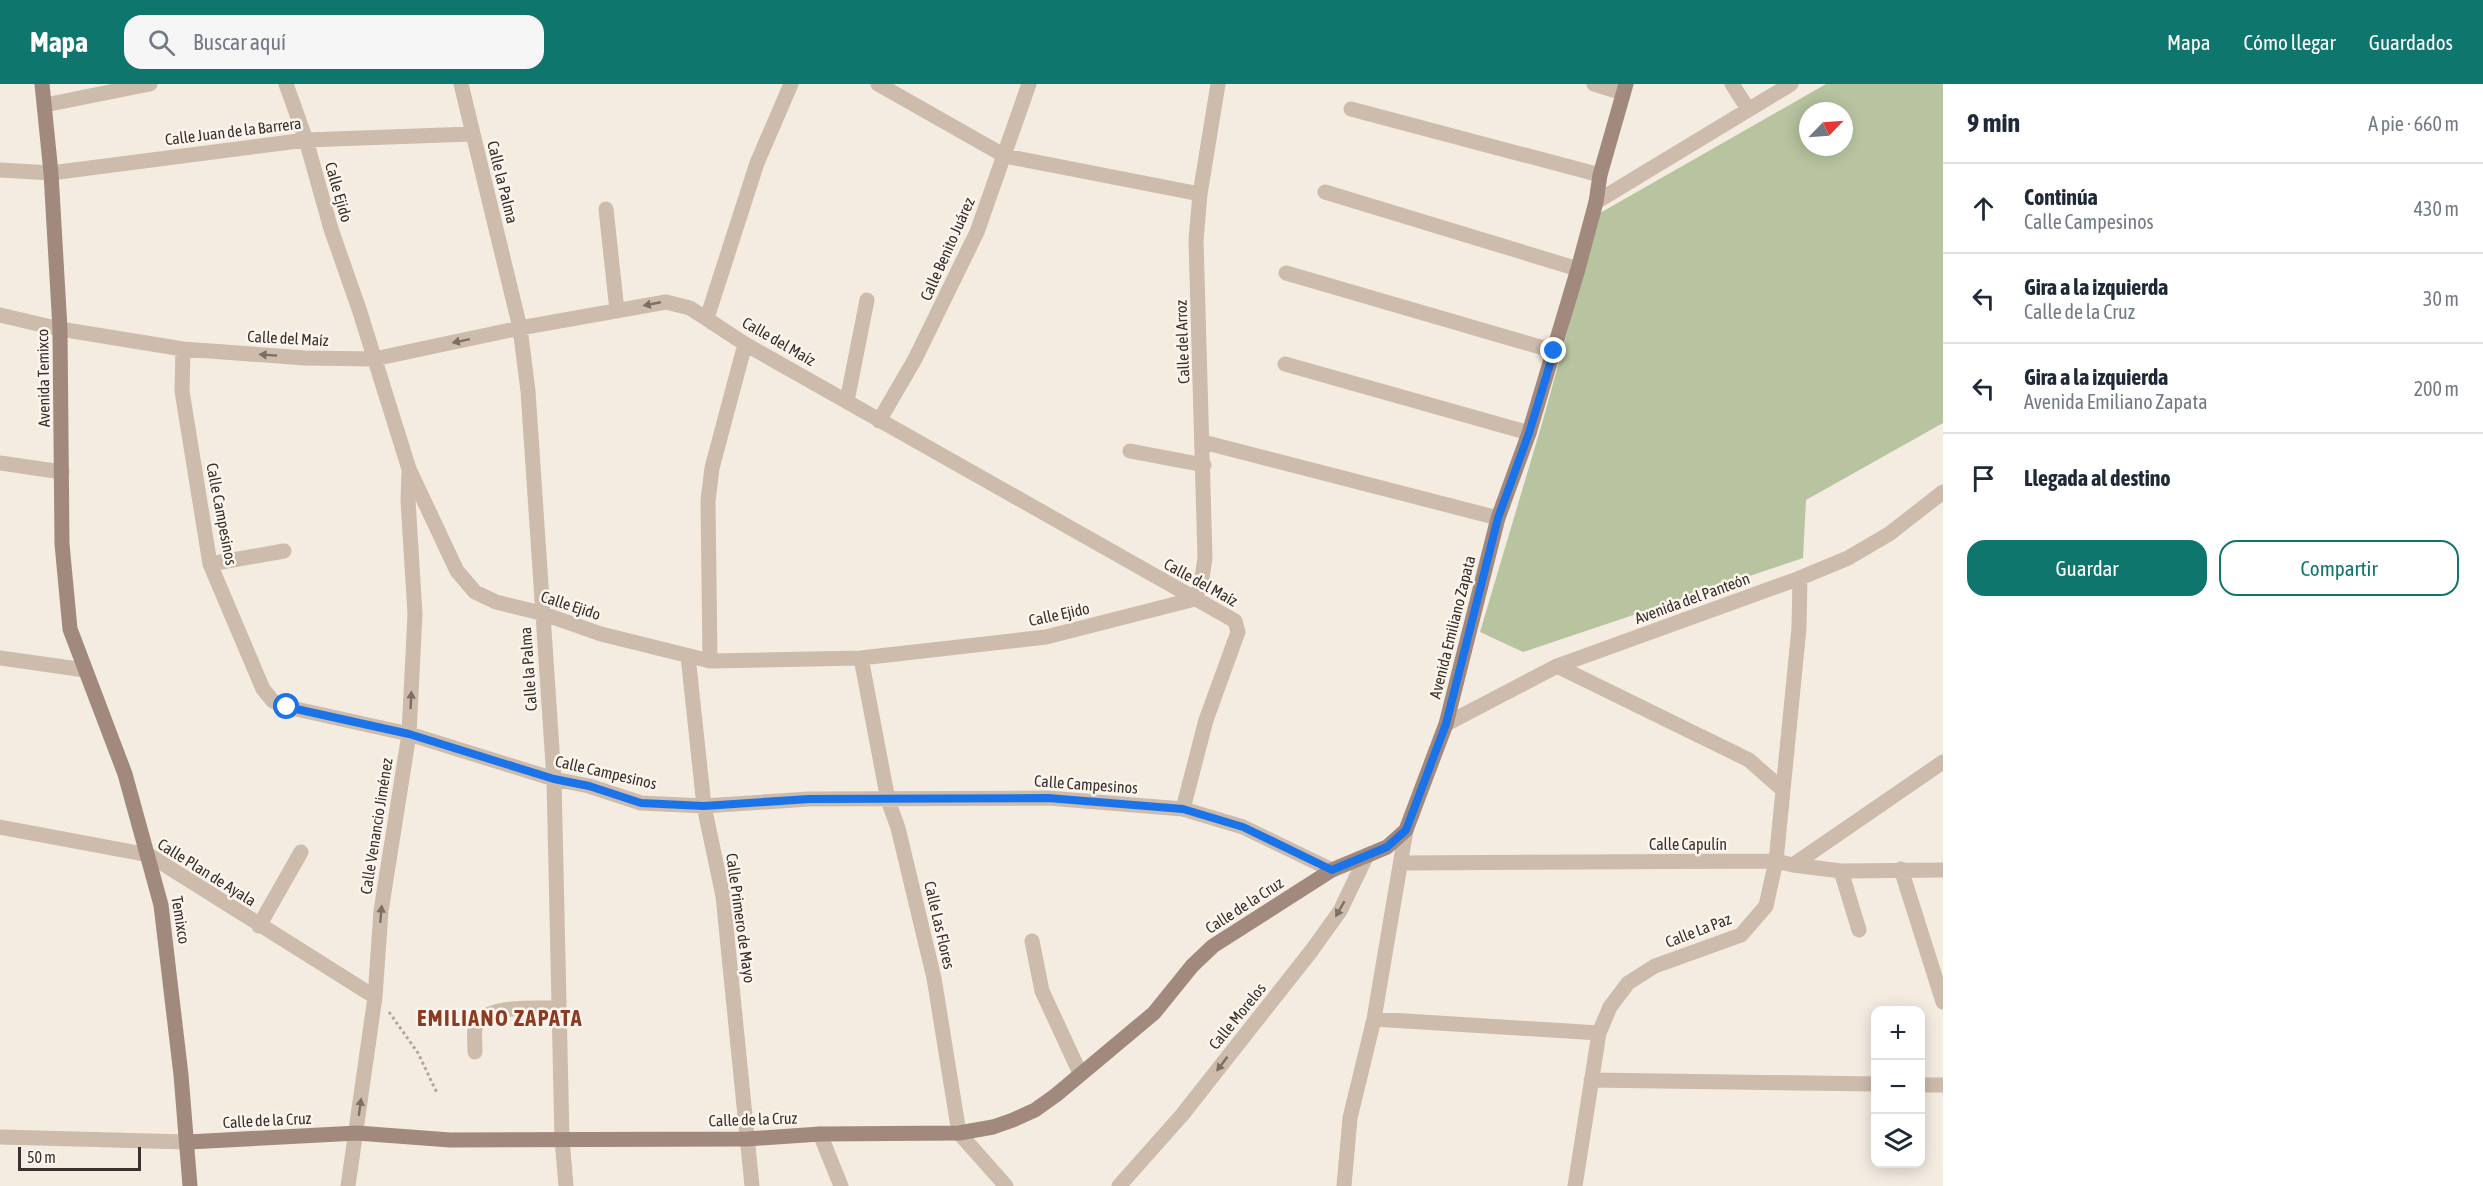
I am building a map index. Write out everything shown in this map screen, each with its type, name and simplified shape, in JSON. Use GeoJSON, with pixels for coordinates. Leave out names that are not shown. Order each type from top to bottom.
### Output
{"type":"FeatureCollection","features":[{"type":"Feature","properties":{"kind":"main road","name":"Avenida Temixco"},"geometry":{"type":"LineString","coordinates":[[42,84],[51,172],[60,329],[62,544],[70,629],[85,670]]}},
{"type":"Feature","properties":{"kind":"main road","name":"Avenida Emiliano Zapata"},"geometry":{"type":"LineString","coordinates":[[1406,830],[1446,724],[1498,518],[1529,433],[1554,351],[1625,88]]}},
{"type":"Feature","properties":{"kind":"main road","name":"Temixco"},"geometry":{"type":"LineString","coordinates":[[85,670],[125,774],[161,905],[188,1143],[190,1186]]}},
{"type":"Feature","properties":{"kind":"main road","name":"Calle de la Cruz"},"geometry":{"type":"LineString","coordinates":[[188,1143],[357,1133],[450,1140],[747,1139],[820,1134],[958,1133],[993,1127],[1035,1110],[1154,1013],[1192,966],[1212,946],[1332,870],[1387,847],[1406,830]]}},
{"type":"Feature","properties":{"kind":"street"},"geometry":{"type":"LineString","coordinates":[[45,105],[150,84]]}},
{"type":"Feature","properties":{"kind":"street","name":"Calle Ejido"},"geometry":{"type":"LineString","coordinates":[[286,84],[306,140],[331,229],[410,470],[458,571],[475,592],[496,602],[541,613],[601,634],[710,661],[861,658],[1046,637],[1195,599]]}},
{"type":"Feature","properties":{"kind":"street","name":"Calle la Palma"},"geometry":{"type":"LineString","coordinates":[[461,84],[520,328],[528,391],[541,613],[554,779],[562,1138],[566,1186]]}},
{"type":"Feature","properties":{"kind":"street"},"geometry":{"type":"LineString","coordinates":[[707,318],[757,163],[791,84]]}},
{"type":"Feature","properties":{"kind":"street"},"geometry":{"type":"LineString","coordinates":[[878,84],[1005,156],[1200,194]]}},
{"type":"Feature","properties":{"kind":"street","name":"Calle Benito Juárez"},"geometry":{"type":"LineString","coordinates":[[879,421],[915,359],[977,232],[1029,84]]}},
{"type":"Feature","properties":{"kind":"street","name":"Calle del Arroz"},"geometry":{"type":"LineString","coordinates":[[1195,599],[1201,584],[1205,558],[1196,240],[1200,194],[1218,84]]}},
{"type":"Feature","properties":{"kind":"street"},"geometry":{"type":"LineString","coordinates":[[1594,84],[1625,88]]}},
{"type":"Feature","properties":{"kind":"street"},"geometry":{"type":"LineString","coordinates":[[1732,84],[1748,109]]}},
{"type":"Feature","properties":{"kind":"street"},"geometry":{"type":"LineString","coordinates":[[1596,202],[1791,84]]}},
{"type":"Feature","properties":{"kind":"street"},"geometry":{"type":"LineString","coordinates":[[1351,109],[1600,175]]}},
{"type":"Feature","properties":{"kind":"street","name":"Calle Juan de la Barrera"},"geometry":{"type":"LineString","coordinates":[[0,170],[51,172],[306,140],[472,134]]}},
{"type":"Feature","properties":{"kind":"street"},"geometry":{"type":"LineString","coordinates":[[1325,192],[1578,269]]}},
{"type":"Feature","properties":{"kind":"street"},"geometry":{"type":"LineString","coordinates":[[606,209],[617,311]]}},
{"type":"Feature","properties":{"kind":"street"},"geometry":{"type":"LineString","coordinates":[[1286,273],[1554,351]]}},
{"type":"Feature","properties":{"kind":"street"},"geometry":{"type":"LineString","coordinates":[[847,401],[867,300]]}},
{"type":"Feature","properties":{"kind":"street","name":"Calle del Maíz"},"geometry":{"type":"LineString","coordinates":[[0,315],[60,329],[183,350],[306,358],[374,359],[520,328],[666,302],[690,308],[745,344],[879,421],[1235,621],[1238,632],[1206,720],[1183,809]]}},
{"type":"Feature","properties":{"kind":"street"},"geometry":{"type":"LineString","coordinates":[[710,661],[708,501],[712,468],[745,344]]}},
{"type":"Feature","properties":{"kind":"street","name":"Calle Campesinos"},"geometry":{"type":"LineString","coordinates":[[183,350],[182,391],[210,564],[263,689],[273,701],[287,707],[409,734],[641,803],[704,806],[809,799],[1048,798],[1183,809],[1243,827],[1332,870]]}},
{"type":"Feature","properties":{"kind":"street"},"geometry":{"type":"LineString","coordinates":[[1285,364],[1529,433]]}},
{"type":"Feature","properties":{"kind":"street"},"geometry":{"type":"LineString","coordinates":[[1203,442],[1498,518]]}},
{"type":"Feature","properties":{"kind":"street"},"geometry":{"type":"LineString","coordinates":[[1130,451],[1204,465]]}},
{"type":"Feature","properties":{"kind":"street"},"geometry":{"type":"LineString","coordinates":[[0,464],[62,472]]}},
{"type":"Feature","properties":{"kind":"street","name":"Calle Venancio Jiménez"},"geometry":{"type":"LineString","coordinates":[[348,1186],[375,997],[381,910],[409,734],[415,614],[408,500],[410,470]]}},
{"type":"Feature","properties":{"kind":"street","name":"Avenida del Panteón"},"geometry":{"type":"LineString","coordinates":[[1446,724],[1557,666],[1800,578],[1848,558],[1889,534],[1943,492]]}},
{"type":"Feature","properties":{"kind":"street"},"geometry":{"type":"LineString","coordinates":[[210,564],[284,551]]}},
{"type":"Feature","properties":{"kind":"street","name":"Calle La Paz"},"geometry":{"type":"LineString","coordinates":[[1575,1186],[1599,1033],[1610,1006],[1628,983],[1655,966],[1741,935],[1766,906],[1776,861],[1798,628],[1800,578]]}},
{"type":"Feature","properties":{"kind":"street","name":"Calle Primero de Mayo"},"geometry":{"type":"LineString","coordinates":[[688,656],[704,806],[723,896],[752,1186]]}},
{"type":"Feature","properties":{"kind":"street"},"geometry":{"type":"LineString","coordinates":[[0,658],[85,670]]}},
{"type":"Feature","properties":{"kind":"street","name":"Calle Las Flores"},"geometry":{"type":"LineString","coordinates":[[861,658],[888,800],[898,828],[934,978],[958,1133]]}},
{"type":"Feature","properties":{"kind":"street"},"geometry":{"type":"LineString","coordinates":[[1557,666],[1749,760],[1782,789]]}},
{"type":"Feature","properties":{"kind":"street"},"geometry":{"type":"LineString","coordinates":[[1793,865],[1943,762]]}},
{"type":"Feature","properties":{"kind":"street","name":"Calle Plan de Ayala"},"geometry":{"type":"LineString","coordinates":[[0,827],[149,855],[375,997]]}},
{"type":"Feature","properties":{"kind":"street","name":"Avenida Emiliano Zapata"},"geometry":{"type":"LineString","coordinates":[[1344,1186],[1350,1118],[1374,1019],[1406,830]]}},
{"type":"Feature","properties":{"kind":"street"},"geometry":{"type":"LineString","coordinates":[[260,926],[301,852]]}},
{"type":"Feature","properties":{"kind":"street","name":"Calle Morelos"},"geometry":{"type":"LineString","coordinates":[[1119,1186],[1150,1154],[1182,1115],[1311,950],[1340,911],[1366,857]]}},
{"type":"Feature","properties":{"kind":"street","name":"Calle Capulín"},"geometry":{"type":"LineString","coordinates":[[1401,864],[1776,861],[1841,871],[1943,870]]}},
{"type":"Feature","properties":{"kind":"street"},"geometry":{"type":"LineString","coordinates":[[1901,870],[1943,1002]]}},
{"type":"Feature","properties":{"kind":"street"},"geometry":{"type":"LineString","coordinates":[[1841,871],[1859,930]]}},
{"type":"Feature","properties":{"kind":"street"},"geometry":{"type":"LineString","coordinates":[[1032,941],[1042,991],[1080,1073]]}},
{"type":"Feature","properties":{"kind":"street"},"geometry":{"type":"LineString","coordinates":[[475,1052],[476,1028],[482,1017],[496,1010],[559,1008]]}},
{"type":"Feature","properties":{"kind":"street"},"geometry":{"type":"LineString","coordinates":[[1374,1019],[1599,1033]]}},
{"type":"Feature","properties":{"kind":"street"},"geometry":{"type":"LineString","coordinates":[[1590,1080],[1871,1084]]}},
{"type":"Feature","properties":{"kind":"street"},"geometry":{"type":"LineString","coordinates":[[1925,1084],[1943,1085]]}},
{"type":"Feature","properties":{"kind":"street"},"geometry":{"type":"LineString","coordinates":[[958,1133],[1006,1186]]}},
{"type":"Feature","properties":{"kind":"street"},"geometry":{"type":"LineString","coordinates":[[820,1134],[841,1186]]}},
{"type":"Feature","properties":{"kind":"street","name":"Calle de la Cruz"},"geometry":{"type":"LineString","coordinates":[[0,1137],[188,1143]]}},
{"type":"Feature","properties":{"kind":"path"},"geometry":{"type":"LineString","coordinates":[[375,997],[392,1015],[418,1053],[438,1093]]}},
{"type":"Feature","properties":{"kind":"green space"},"geometry":{"type":"Polygon","coordinates":[[[1826,84],[1943,84],[1943,423],[1806,500],[1803,558],[1523,652],[1480,632],[1543,420],[1600,213],[1826,84]]]}},
{"type":"Feature","properties":{"kind":"district","name":"EMILIANO ZAPATA"},"geometry":{"type":"Point","coordinates":[500,1018]}},
{"type":"Feature","properties":{"kind":"route"},"geometry":{"type":"LineString","coordinates":[[287,707],[409,734],[641,803],[704,806],[809,799],[1048,798],[1183,809],[1243,827],[1332,870],[1387,847],[1406,830],[1446,724],[1498,518],[1529,433],[1554,351]]}}]}
